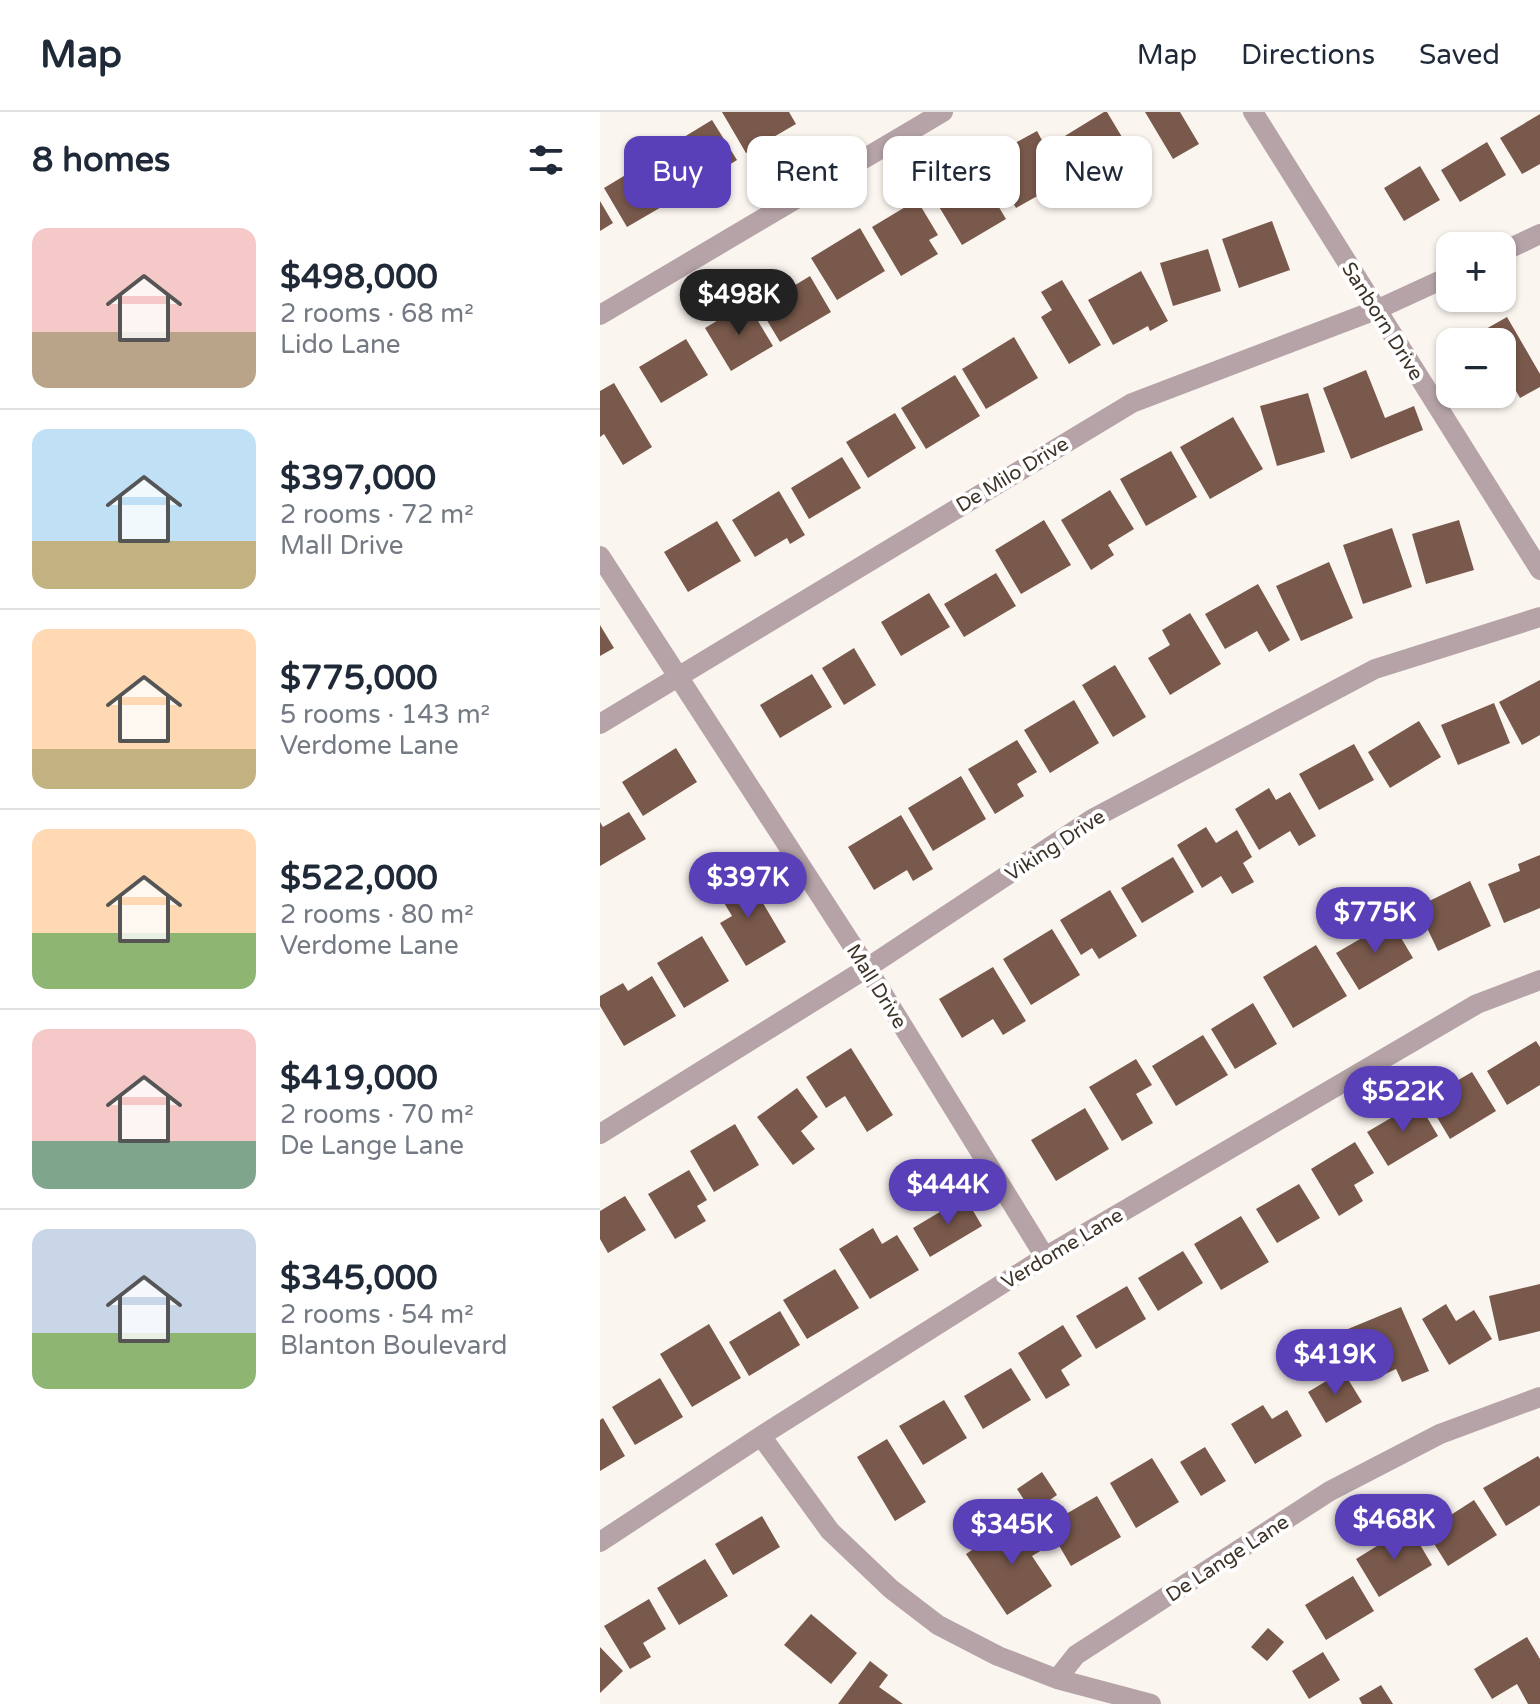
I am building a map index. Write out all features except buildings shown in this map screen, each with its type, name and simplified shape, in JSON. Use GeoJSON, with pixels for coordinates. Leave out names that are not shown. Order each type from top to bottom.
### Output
{"type":"FeatureCollection","features":[{"type":"Feature","properties":{"kind":"street"},"geometry":{"type":"LineString","coordinates":[[600,315],[943,112]]}},
{"type":"Feature","properties":{"kind":"street","name":"Sanborn Drive"},"geometry":{"type":"LineString","coordinates":[[1253,112],[1540,570]]}},
{"type":"Feature","properties":{"kind":"street"},"geometry":{"type":"LineString","coordinates":[[1516,245],[1540,234]]}},
{"type":"Feature","properties":{"kind":"street","name":"De Milo Drive"},"geometry":{"type":"LineString","coordinates":[[600,724],[1132,403],[1376,310],[1436,282]]}},
{"type":"Feature","properties":{"kind":"street","name":"Mall Drive"},"geometry":{"type":"LineString","coordinates":[[600,556],[867,968],[1045,1257]]}},
{"type":"Feature","properties":{"kind":"street","name":"Viking Drive"},"geometry":{"type":"LineString","coordinates":[[600,1134],[867,968],[1092,819],[1375,669],[1540,617]]}},
{"type":"Feature","properties":{"kind":"street","name":"Verdome Lane"},"geometry":{"type":"LineString","coordinates":[[600,1542],[761,1436],[1045,1257],[1477,1004],[1540,980]]}},
{"type":"Feature","properties":{"kind":"street","name":"De Lange Lane"},"geometry":{"type":"LineString","coordinates":[[1057,1679],[1076,1655],[1330,1491],[1440,1434],[1540,1397]]}},
{"type":"Feature","properties":{"kind":"street"},"geometry":{"type":"LineString","coordinates":[[761,1436],[830,1531],[891,1589],[938,1625],[998,1656],[1057,1679],[1151,1704]]}}]}
